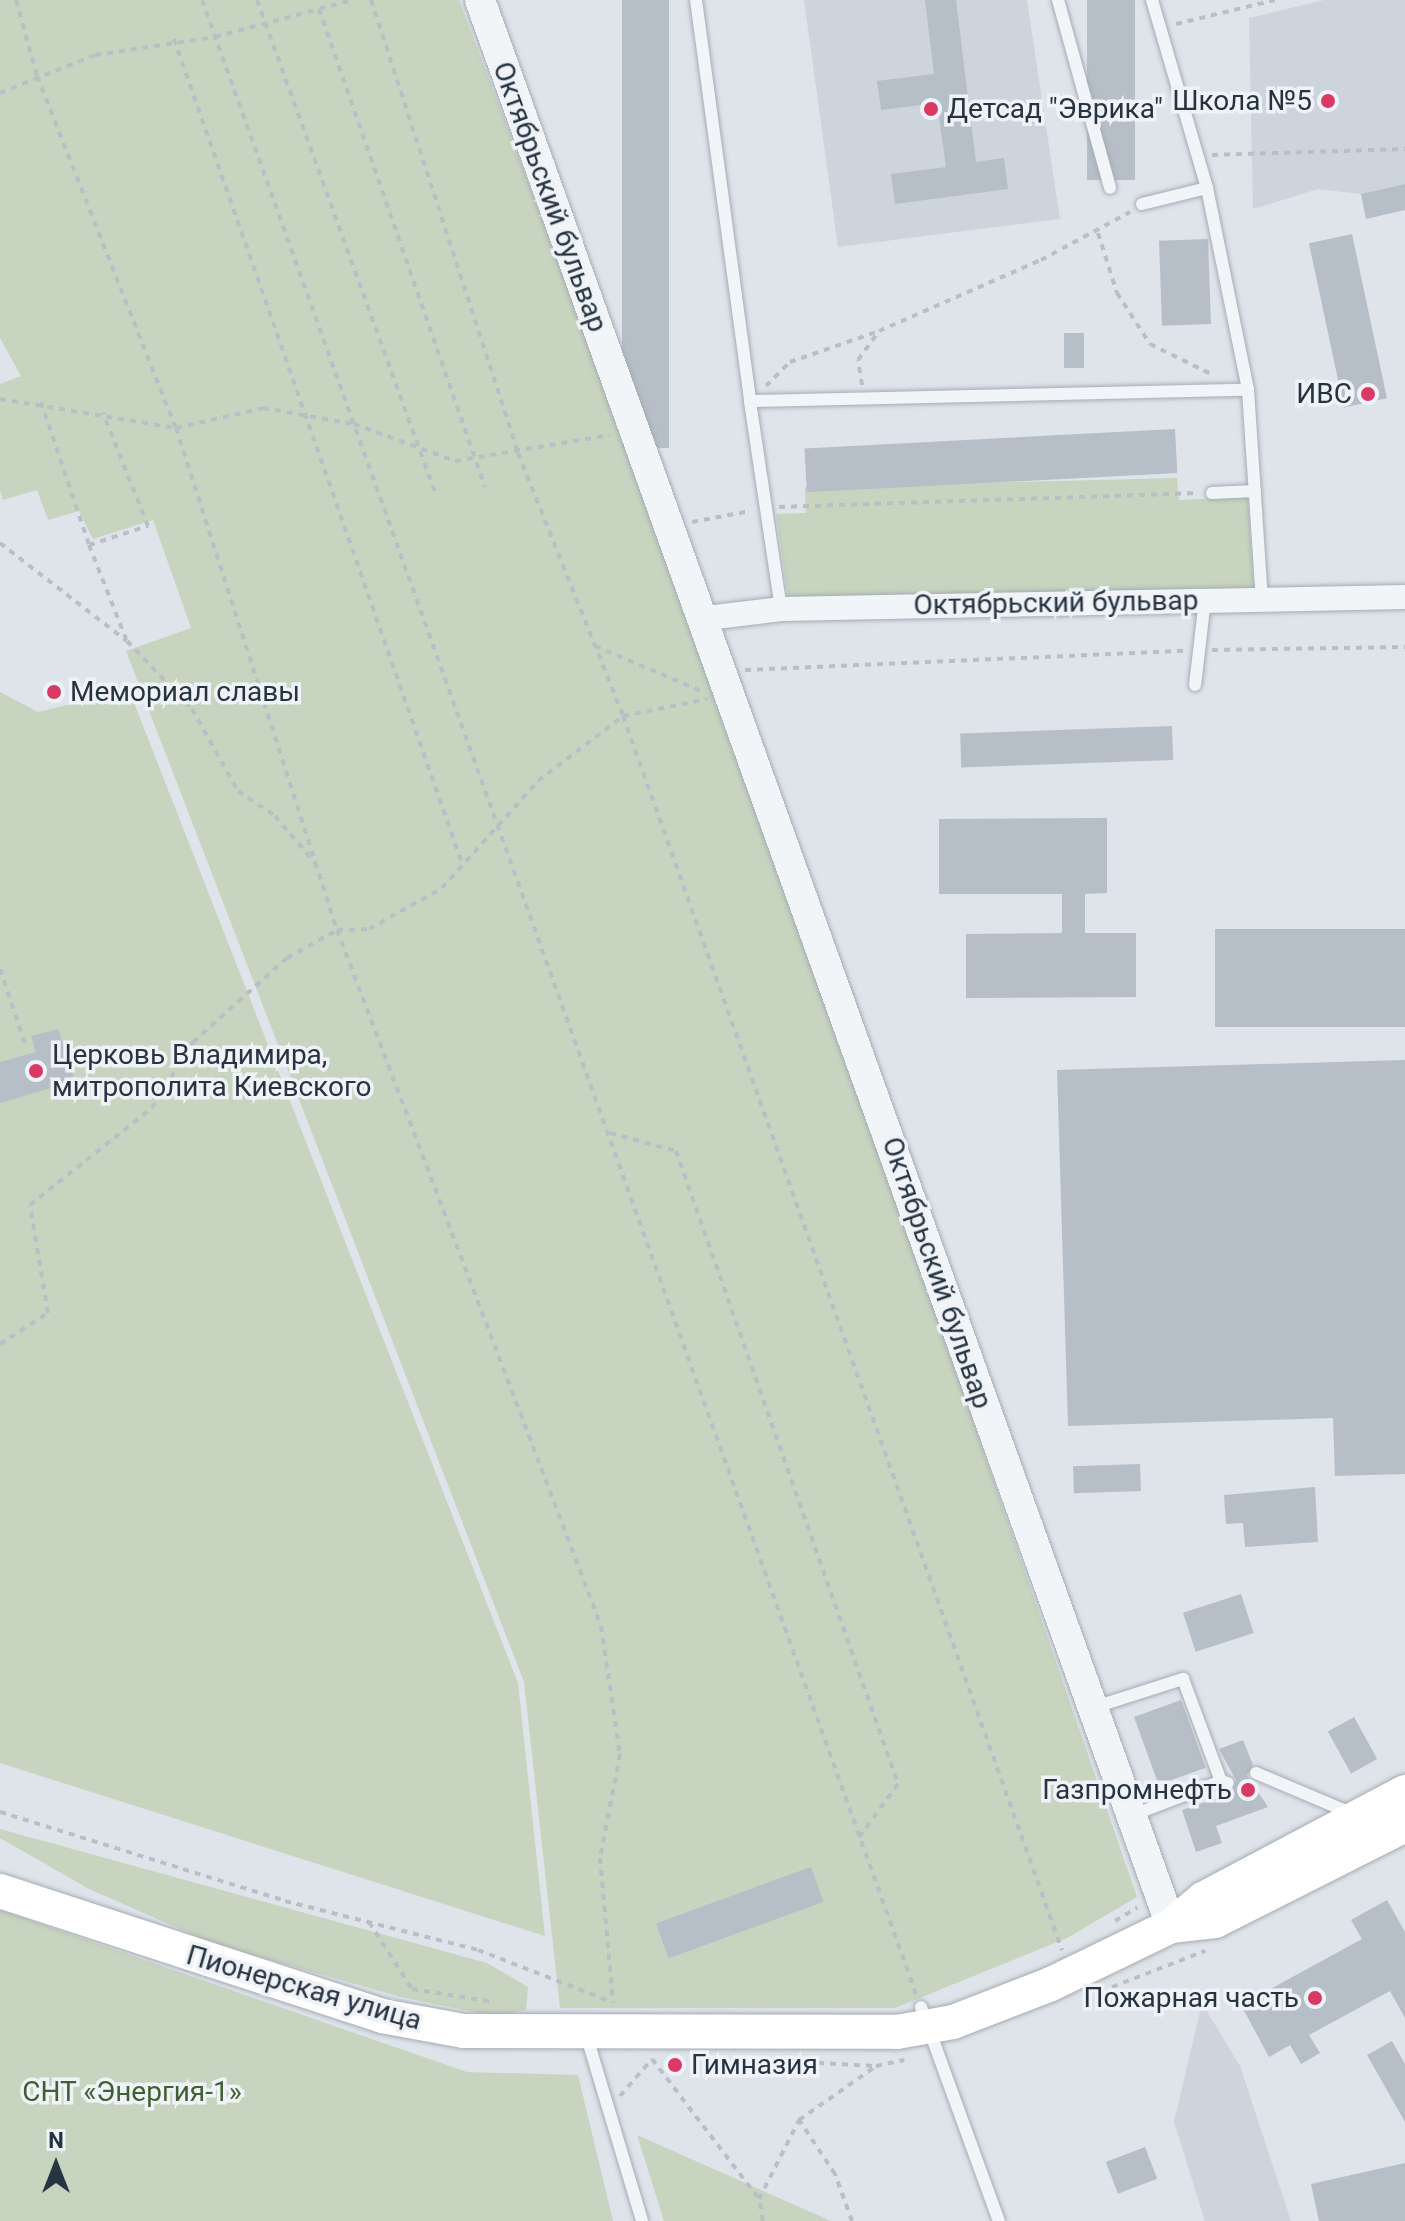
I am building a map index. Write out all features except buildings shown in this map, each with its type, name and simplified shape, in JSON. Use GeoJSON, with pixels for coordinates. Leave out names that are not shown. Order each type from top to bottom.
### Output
{"type":"FeatureCollection","features":[{"type":"Feature","properties":{"kind":"main road"},"geometry":{"type":"LineString","coordinates":[[1171,1926],[1203,1899],[1405,1792]]}},
{"type":"Feature","properties":{"kind":"main road"},"geometry":{"type":"LineString","coordinates":[[1171,1926],[1215,1921],[1405,1825]]}},
{"type":"Feature","properties":{"kind":"main road","name":"Пионерская улица"},"geometry":{"type":"LineString","coordinates":[[0,1891],[382,2016],[464,2031],[584,2018],[925,2017],[1051,1984],[1171,1926]]}},
{"type":"Feature","properties":{"kind":"street","name":"Октябрьский бульвар"},"geometry":{"type":"LineString","coordinates":[[480,0],[634,430],[707,618],[1089,1708],[1171,1926]]}},
{"type":"Feature","properties":{"kind":"street","name":"Октябрьский бульвар"},"geometry":{"type":"LineString","coordinates":[[707,618],[781,609],[1405,597]]}},
{"type":"Feature","properties":{"kind":"lane"},"geometry":{"type":"LineString","coordinates":[[696,0],[781,609]]}},
{"type":"Feature","properties":{"kind":"lane"},"geometry":{"type":"LineString","coordinates":[[1058,0],[1110,188]]}},
{"type":"Feature","properties":{"kind":"lane"},"geometry":{"type":"LineString","coordinates":[[1152,0],[1207,188],[1248,390],[1262,599]]}},
{"type":"Feature","properties":{"kind":"lane"},"geometry":{"type":"LineString","coordinates":[[1142,204],[1207,188]]}},
{"type":"Feature","properties":{"kind":"lane"},"geometry":{"type":"LineString","coordinates":[[750,401],[1248,390]]}},
{"type":"Feature","properties":{"kind":"lane"},"geometry":{"type":"LineString","coordinates":[[1212,493],[1255,491]]}},
{"type":"Feature","properties":{"kind":"lane"},"geometry":{"type":"LineString","coordinates":[[1195,685],[1205,600]]}},
{"type":"Feature","properties":{"kind":"lane"},"geometry":{"type":"LineString","coordinates":[[1089,1708],[1183,1679],[1225,1782],[1130,1816]]}},
{"type":"Feature","properties":{"kind":"lane"},"geometry":{"type":"LineString","coordinates":[[1256,1773],[1356,1816]]}},
{"type":"Feature","properties":{"kind":"lane"},"geometry":{"type":"LineString","coordinates":[[925,2017],[999,2221]]}},
{"type":"Feature","properties":{"kind":"lane"},"geometry":{"type":"LineString","coordinates":[[584,2018],[642,2221]]}},
{"type":"Feature","properties":{"kind":"path"},"geometry":{"type":"LineString","coordinates":[[16,0],[37,76],[176,428],[337,930],[601,1626],[620,1754],[600,1858],[613,2002]]}},
{"type":"Feature","properties":{"kind":"path"},"geometry":{"type":"LineString","coordinates":[[202,0],[925,2017]]}},
{"type":"Feature","properties":{"kind":"path"},"geometry":{"type":"LineString","coordinates":[[257,0],[436,495]]}},
{"type":"Feature","properties":{"kind":"path"},"geometry":{"type":"LineString","coordinates":[[0,93],[37,76],[174,39],[215,37],[352,0]]}},
{"type":"Feature","properties":{"kind":"path"},"geometry":{"type":"LineString","coordinates":[[371,0],[518,453],[623,716],[1063,1951]]}},
{"type":"Feature","properties":{"kind":"path"},"geometry":{"type":"LineString","coordinates":[[1160,28],[1275,0]]}},
{"type":"Feature","properties":{"kind":"path"},"geometry":{"type":"LineString","coordinates":[[319,9],[485,487]]}},
{"type":"Feature","properties":{"kind":"path"},"geometry":{"type":"LineString","coordinates":[[174,39],[311,421],[322,469],[463,866]]}},
{"type":"Feature","properties":{"kind":"path"},"geometry":{"type":"LineString","coordinates":[[1198,156],[1405,149]]}},
{"type":"Feature","properties":{"kind":"path"},"geometry":{"type":"LineString","coordinates":[[750,401],[790,362],[879,331],[1098,233],[1142,204]]}},
{"type":"Feature","properties":{"kind":"path"},"geometry":{"type":"LineString","coordinates":[[1098,233],[1117,293],[1150,344],[1248,390]]}},
{"type":"Feature","properties":{"kind":"path"},"geometry":{"type":"LineString","coordinates":[[863,399],[858,360],[879,331]]}},
{"type":"Feature","properties":{"kind":"path"},"geometry":{"type":"LineString","coordinates":[[0,399],[102,412],[176,428],[263,408],[311,421],[354,424],[418,448],[476,460],[634,430]]}},
{"type":"Feature","properties":{"kind":"path"},"geometry":{"type":"LineString","coordinates":[[41,402],[89,545],[127,641]]}},
{"type":"Feature","properties":{"kind":"path"},"geometry":{"type":"LineString","coordinates":[[89,545],[148,526],[102,412]]}},
{"type":"Feature","properties":{"kind":"path"},"geometry":{"type":"LineString","coordinates":[[684,523],[766,508],[1212,493]]}},
{"type":"Feature","properties":{"kind":"path"},"geometry":{"type":"LineString","coordinates":[[0,543],[127,641],[192,709],[238,791],[275,816],[317,865]]}},
{"type":"Feature","properties":{"kind":"path"},"geometry":{"type":"LineString","coordinates":[[0,1344],[48,1313],[30,1205],[152,1108],[205,1031],[287,958],[337,930],[369,929],[442,888],[501,830],[538,781],[623,716],[714,697],[595,646]]}},
{"type":"Feature","properties":{"kind":"path"},"geometry":{"type":"LineString","coordinates":[[738,670],[1199,650],[1405,647]]}},
{"type":"Feature","properties":{"kind":"path"},"geometry":{"type":"LineString","coordinates":[[0,969],[25,1044]]}},
{"type":"Feature","properties":{"kind":"path"},"geometry":{"type":"LineString","coordinates":[[610,1133],[676,1151],[898,1784],[859,1837]]}},
{"type":"Feature","properties":{"kind":"path"},"geometry":{"type":"LineString","coordinates":[[0,1812],[369,1922],[478,1950],[613,2002]]}},
{"type":"Feature","properties":{"kind":"path"},"geometry":{"type":"LineString","coordinates":[[369,1922],[412,1989],[504,2002]]}},
{"type":"Feature","properties":{"kind":"path"},"geometry":{"type":"LineString","coordinates":[[584,2018],[613,2002]]}},
{"type":"Feature","properties":{"kind":"path"},"geometry":{"type":"LineString","coordinates":[[618,2098],[652,2059],[759,2199],[762,2220]]}},
{"type":"Feature","properties":{"kind":"path"},"geometry":{"type":"LineString","coordinates":[[759,2199],[799,2120],[876,2066]]}},
{"type":"Feature","properties":{"kind":"path"},"geometry":{"type":"LineString","coordinates":[[799,2120],[835,2174],[852,2221]]}},
{"type":"Feature","properties":{"kind":"shaded area","name":"Детсад \"Эврика\""},"geometry":{"type":"Polygon","coordinates":[[[804,0],[1027,0],[1060,219],[838,247],[804,0]]]}},
{"type":"Feature","properties":{"kind":"shaded area","name":"Школа №5"},"geometry":{"type":"Polygon","coordinates":[[[1324,0],[1405,0],[1405,184],[1361,194],[1318,189],[1253,209],[1249,18],[1324,0]]]}},
{"type":"Feature","properties":{"kind":"shaded area"},"geometry":{"type":"Polygon","coordinates":[[[1202,2003],[1240,2066],[1291,2221],[1205,2221],[1174,2122],[1202,2003]]]}},
{"type":"Feature","properties":{"kind":"green space"},"geometry":{"type":"Polygon","coordinates":[[[0,0],[459,0],[728,710],[1137,1897],[1067,1938],[895,2008],[560,2008],[524,1682],[126,651],[191,628],[153,520],[93,539],[79,511],[48,520],[37,490],[3,500],[0,490],[0,384],[21,376],[0,338],[0,0]]]}},
{"type":"Feature","properties":{"kind":"green space"},"geometry":{"type":"Polygon","coordinates":[[[1177,478],[1179,500],[1248,497],[1254,593],[789,603],[776,514],[806,513],[805,487],[1177,478]]]}},
{"type":"Feature","properties":{"kind":"green space"},"geometry":{"type":"Polygon","coordinates":[[[129,690],[518,1683],[545,1936],[0,1763],[0,692],[38,712],[129,690]]]}},
{"type":"Feature","properties":{"kind":"green space"},"geometry":{"type":"Polygon","coordinates":[[[0,1829],[487,1963],[528,1987],[526,2010],[494,2016],[401,1997],[214,1944],[89,1889],[0,1838],[0,1829]]]}},
{"type":"Feature","properties":{"kind":"green space","name":"СНТ «Энергия-1»"},"geometry":{"type":"Polygon","coordinates":[[[0,1910],[467,2072],[578,2075],[613,2221],[0,2221],[0,1910]]]}},
{"type":"Feature","properties":{"kind":"green space"},"geometry":{"type":"Polygon","coordinates":[[[637,2135],[831,2221],[664,2221],[637,2135]]]}},
{"type":"Feature","properties":{"kind":"place","name":"Школа №5"},"geometry":{"type":"Point","coordinates":[1328,101]}},
{"type":"Feature","properties":{"kind":"place","name":"Детсад \"Эврика\""},"geometry":{"type":"Point","coordinates":[931,109]}},
{"type":"Feature","properties":{"kind":"place","name":"ИВС"},"geometry":{"type":"Point","coordinates":[1368,394]}},
{"type":"Feature","properties":{"kind":"place","name":"Мемориал славы"},"geometry":{"type":"Point","coordinates":[54,692]}},
{"type":"Feature","properties":{"kind":"place","name":"Церковь Владимира, митрополита Киевского"},"geometry":{"type":"Point","coordinates":[36,1071]}},
{"type":"Feature","properties":{"kind":"place","name":"Газпромнефть"},"geometry":{"type":"Point","coordinates":[1248,1790]}},
{"type":"Feature","properties":{"kind":"place","name":"Пожарная часть"},"geometry":{"type":"Point","coordinates":[1315,1998]}},
{"type":"Feature","properties":{"kind":"place","name":"Гимназия"},"geometry":{"type":"Point","coordinates":[675,2065]}}]}
